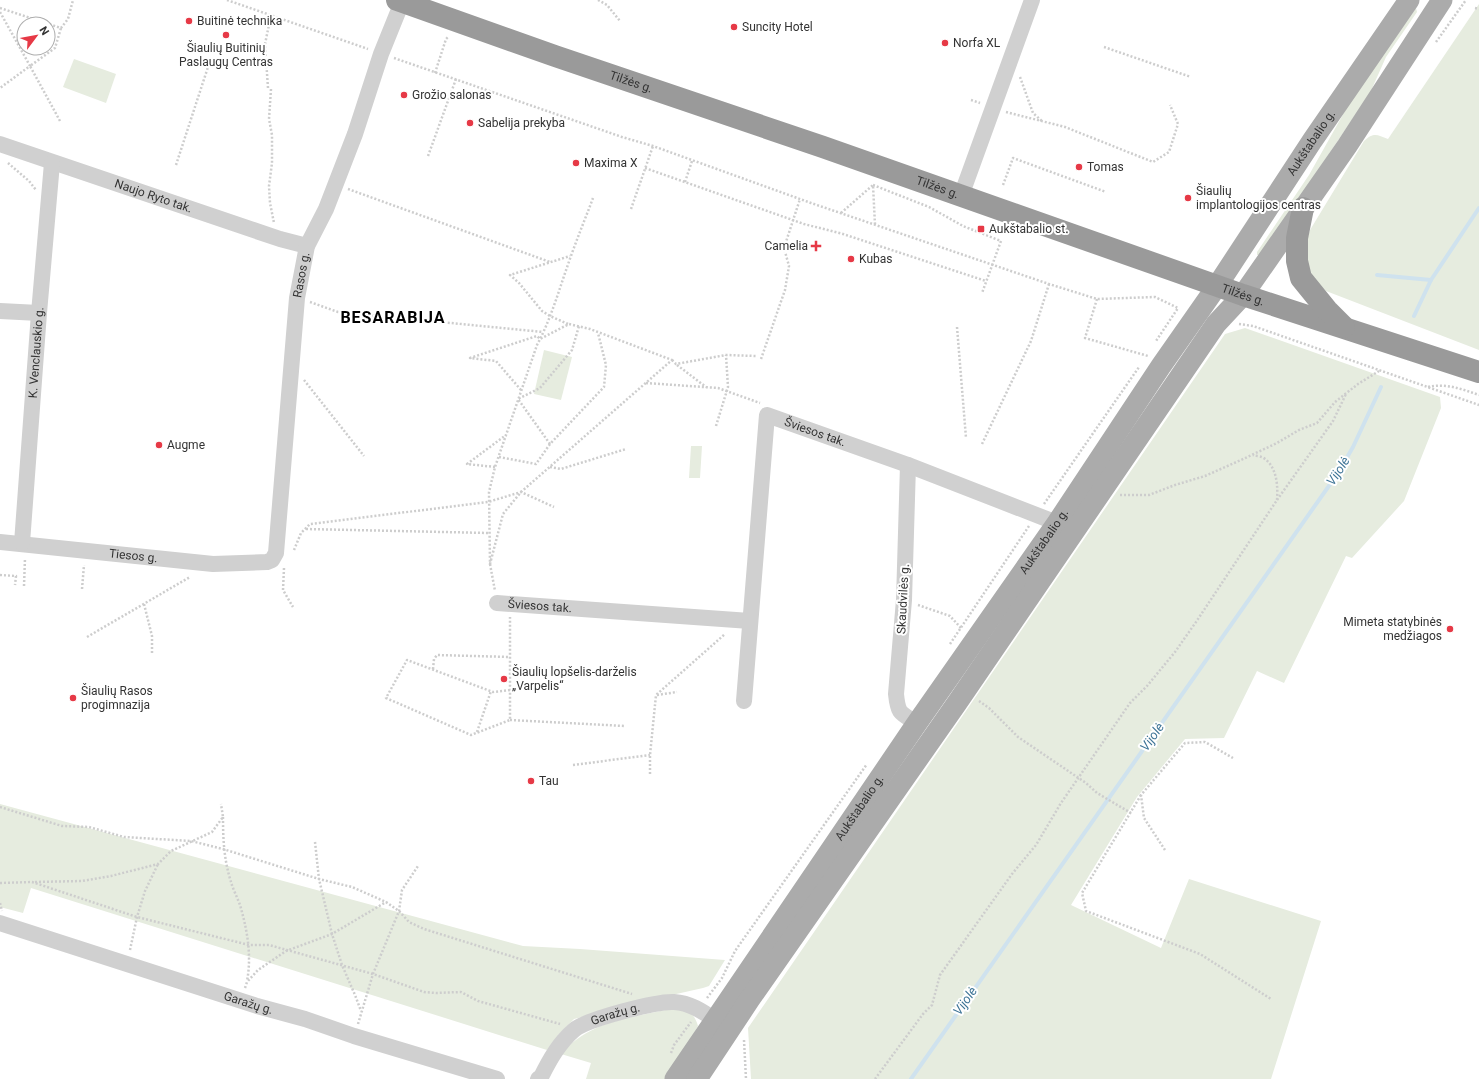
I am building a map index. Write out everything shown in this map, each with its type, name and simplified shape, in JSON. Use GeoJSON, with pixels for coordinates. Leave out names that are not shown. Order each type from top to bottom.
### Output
{"type":"FeatureCollection","features":[{"type":"Feature","properties":{"kind":"highway","name":"Tilžės g."},"geometry":{"type":"LineString","coordinates":[[400,1],[961,196],[1242,296],[1479,372]]}},
{"type":"Feature","properties":{"kind":"highway"},"geometry":{"type":"LineString","coordinates":[[1303,208],[1297,238],[1297,261],[1301,278],[1327,310],[1346,329]]}},
{"type":"Feature","properties":{"kind":"main road","name":"Aukštabalio g."},"geometry":{"type":"LineString","coordinates":[[697,1079],[723,1025],[917,723],[1057,523],[1153,357],[1217,286],[1312,141],[1409,0]]}},
{"type":"Feature","properties":{"kind":"main road"},"geometry":{"type":"LineString","coordinates":[[1414,0],[1437,6]]}},
{"type":"Feature","properties":{"kind":"main road","name":"Aukštabalio g."},"geometry":{"type":"LineString","coordinates":[[675,1079],[723,1025],[1075,531],[1216,324],[1242,296],[1347,146],[1437,6]]}},
{"type":"Feature","properties":{"kind":"street"},"geometry":{"type":"LineString","coordinates":[[961,196],[1032,0]]}},
{"type":"Feature","properties":{"kind":"street","name":"Rasos g."},"geometry":{"type":"LineString","coordinates":[[267,562],[272,560],[276,553],[297,298],[307,246],[326,209],[354,134],[400,1]]}},
{"type":"Feature","properties":{"kind":"street","name":"Naujo Ryto tak."},"geometry":{"type":"LineString","coordinates":[[0,144],[52,163],[280,239],[307,246]]}},
{"type":"Feature","properties":{"kind":"street","name":"K. Venclauskio g."},"geometry":{"type":"LineString","coordinates":[[24,543],[38,313],[52,163]]}},
{"type":"Feature","properties":{"kind":"street"},"geometry":{"type":"LineString","coordinates":[[0,311],[38,313]]}},
{"type":"Feature","properties":{"kind":"street","name":"Šviesos tak."},"geometry":{"type":"LineString","coordinates":[[744,700],[745,621],[767,415],[908,465],[1057,523]]}},
{"type":"Feature","properties":{"kind":"street","name":"Skaudvilės g."},"geometry":{"type":"LineString","coordinates":[[908,465],[904,600],[896,694],[897,707],[902,714],[917,723]]}},
{"type":"Feature","properties":{"kind":"street","name":"Tiesos g."},"geometry":{"type":"LineString","coordinates":[[0,542],[24,543],[212,564],[267,562]]}},
{"type":"Feature","properties":{"kind":"street","name":"Šviesos tak."},"geometry":{"type":"LineString","coordinates":[[503,604],[745,621]]}},
{"type":"Feature","properties":{"kind":"street","name":"Garažų g."},"geometry":{"type":"LineString","coordinates":[[0,923],[78,949],[305,1019],[354,1036],[497,1079]]}},
{"type":"Feature","properties":{"kind":"street","name":"Garažų g."},"geometry":{"type":"LineString","coordinates":[[538,1079],[541,1077],[561,1042],[576,1028],[599,1018],[652,1005],[674,1002],[691,1005],[698,1008],[723,1025]]}},
{"type":"Feature","properties":{"kind":"path"},"geometry":{"type":"LineString","coordinates":[[0,88],[55,48],[62,28],[68,19],[73,0]]}},
{"type":"Feature","properties":{"kind":"path"},"geometry":{"type":"LineString","coordinates":[[227,0],[1049,284],[1097,299],[1155,296],[1178,308],[1154,343]]}},
{"type":"Feature","properties":{"kind":"path"},"geometry":{"type":"LineString","coordinates":[[598,0],[607,5],[620,21]]}},
{"type":"Feature","properties":{"kind":"path"},"geometry":{"type":"LineString","coordinates":[[0,8],[62,28]]}},
{"type":"Feature","properties":{"kind":"path"},"geometry":{"type":"LineString","coordinates":[[1475,8],[1479,9]]}},
{"type":"Feature","properties":{"kind":"path"},"geometry":{"type":"LineString","coordinates":[[0,12],[60,121]]}},
{"type":"Feature","properties":{"kind":"path"},"geometry":{"type":"LineString","coordinates":[[268,88],[265,44],[271,15]]}},
{"type":"Feature","properties":{"kind":"path"},"geometry":{"type":"LineString","coordinates":[[435,73],[446,39],[450,36]]}},
{"type":"Feature","properties":{"kind":"path"},"geometry":{"type":"LineString","coordinates":[[1104,47],[1191,77]]}},
{"type":"Feature","properties":{"kind":"path"},"geometry":{"type":"LineString","coordinates":[[1009,64],[1017,72],[1033,113],[1043,122]]}},
{"type":"Feature","properties":{"kind":"path"},"geometry":{"type":"LineString","coordinates":[[176,165],[208,67]]}},
{"type":"Feature","properties":{"kind":"path"},"geometry":{"type":"LineString","coordinates":[[428,156],[456,79]]}},
{"type":"Feature","properties":{"kind":"path"},"geometry":{"type":"LineString","coordinates":[[271,89],[269,119],[272,135],[272,163],[269,186],[270,203],[276,230],[280,239]]}},
{"type":"Feature","properties":{"kind":"path"},"geometry":{"type":"LineString","coordinates":[[971,100],[993,108],[1065,127],[1153,162],[1169,152],[1178,124],[1170,105]]}},
{"type":"Feature","properties":{"kind":"path"},"geometry":{"type":"LineString","coordinates":[[631,209],[653,146]]}},
{"type":"Feature","properties":{"kind":"path"},"geometry":{"type":"LineString","coordinates":[[1003,185],[1013,158],[1106,192]]}},
{"type":"Feature","properties":{"kind":"path"},"geometry":{"type":"LineString","coordinates":[[5,160],[29,181],[48,205]]}},
{"type":"Feature","properties":{"kind":"path"},"geometry":{"type":"LineString","coordinates":[[685,182],[692,160]]}},
{"type":"Feature","properties":{"kind":"path"},"geometry":{"type":"LineString","coordinates":[[645,168],[793,220],[843,234],[986,281]]}},
{"type":"Feature","properties":{"kind":"path"},"geometry":{"type":"LineString","coordinates":[[335,185],[550,262]]}},
{"type":"Feature","properties":{"kind":"path"},"geometry":{"type":"LineString","coordinates":[[841,213],[873,185]]}},
{"type":"Feature","properties":{"kind":"path"},"geometry":{"type":"LineString","coordinates":[[873,185],[875,225]]}},
{"type":"Feature","properties":{"kind":"path"},"geometry":{"type":"LineString","coordinates":[[873,185],[929,207],[963,226],[1001,241],[982,294]]}},
{"type":"Feature","properties":{"kind":"path"},"geometry":{"type":"LineString","coordinates":[[510,720],[510,657],[503,604],[490,564],[488,492],[521,390],[593,198]]}},
{"type":"Feature","properties":{"kind":"path"},"geometry":{"type":"LineString","coordinates":[[761,359],[785,290],[789,266],[784,248],[800,199]]}},
{"type":"Feature","properties":{"kind":"path"},"geometry":{"type":"LineString","coordinates":[[570,256],[510,275],[519,283],[542,311],[550,316],[569,324],[598,332],[672,360],[707,388]]}},
{"type":"Feature","properties":{"kind":"path"},"geometry":{"type":"LineString","coordinates":[[982,444],[1030,341],[1049,284]]}},
{"type":"Feature","properties":{"kind":"path"},"geometry":{"type":"LineString","coordinates":[[297,298],[338,312],[543,332]]}},
{"type":"Feature","properties":{"kind":"path"},"geometry":{"type":"LineString","coordinates":[[948,647],[1036,515],[1153,357],[1085,338],[1097,299]]}},
{"type":"Feature","properties":{"kind":"path"},"geometry":{"type":"LineString","coordinates":[[540,339],[569,324]]}},
{"type":"Feature","properties":{"kind":"path"},"geometry":{"type":"LineString","coordinates":[[1237,324],[1253,326],[1479,406]]}},
{"type":"Feature","properties":{"kind":"path"},"geometry":{"type":"LineString","coordinates":[[518,399],[540,388],[572,350],[579,326]]}},
{"type":"Feature","properties":{"kind":"path"},"geometry":{"type":"LineString","coordinates":[[957,327],[966,438]]}},
{"type":"Feature","properties":{"kind":"path"},"geometry":{"type":"LineString","coordinates":[[499,457],[536,464],[550,444],[604,387],[606,366],[598,332]]}},
{"type":"Feature","properties":{"kind":"path"},"geometry":{"type":"LineString","coordinates":[[521,390],[496,361],[470,358],[538,336],[540,339]]}},
{"type":"Feature","properties":{"kind":"path"},"geometry":{"type":"LineString","coordinates":[[676,364],[726,355],[756,356]]}},
{"type":"Feature","properties":{"kind":"path"},"geometry":{"type":"LineString","coordinates":[[716,426],[728,387],[726,355]]}},
{"type":"Feature","properties":{"kind":"path"},"geometry":{"type":"LineString","coordinates":[[490,564],[503,514],[521,492],[672,360]]}},
{"type":"Feature","properties":{"kind":"path"},"geometry":{"type":"LineString","coordinates":[[292,364],[364,456]]}},
{"type":"Feature","properties":{"kind":"path"},"geometry":{"type":"LineString","coordinates":[[1120,495],[1149,495],[1205,476],[1253,455],[1299,430],[1317,423],[1335,402],[1380,370]]}},
{"type":"Feature","properties":{"kind":"path"},"geometry":{"type":"LineString","coordinates":[[645,383],[718,388],[762,404],[767,415]]}},
{"type":"Feature","properties":{"kind":"path"},"geometry":{"type":"LineString","coordinates":[[1428,387],[1438,384],[1479,395]]}},
{"type":"Feature","properties":{"kind":"path"},"geometry":{"type":"LineString","coordinates":[[875,1079],[923,1014],[932,1005],[940,975],[1012,874],[1036,845],[1130,703],[1147,686],[1196,622],[1277,500],[1334,421],[1347,393]]}},
{"type":"Feature","properties":{"kind":"path"},"geometry":{"type":"LineString","coordinates":[[518,399],[550,444]]}},
{"type":"Feature","properties":{"kind":"path"},"geometry":{"type":"LineString","coordinates":[[495,467],[467,464],[507,435]]}},
{"type":"Feature","properties":{"kind":"path"},"geometry":{"type":"LineString","coordinates":[[550,467],[561,469],[626,449]]}},
{"type":"Feature","properties":{"kind":"path"},"geometry":{"type":"LineString","coordinates":[[1253,455],[1264,458],[1273,468],[1278,488],[1277,500]]}},
{"type":"Feature","properties":{"kind":"path"},"geometry":{"type":"LineString","coordinates":[[294,550],[300,533],[310,524],[488,502],[521,492],[554,507]]}},
{"type":"Feature","properties":{"kind":"path"},"geometry":{"type":"LineString","coordinates":[[305,529],[489,533]]}},
{"type":"Feature","properties":{"kind":"path"},"geometry":{"type":"LineString","coordinates":[[24,543],[24,586]]}},
{"type":"Feature","properties":{"kind":"path"},"geometry":{"type":"LineString","coordinates":[[82,588],[85,550]]}},
{"type":"Feature","properties":{"kind":"path"},"geometry":{"type":"LineString","coordinates":[[87,637],[212,564]]}},
{"type":"Feature","properties":{"kind":"path"},"geometry":{"type":"LineString","coordinates":[[284,567],[283,590],[293,607]]}},
{"type":"Feature","properties":{"kind":"path"},"geometry":{"type":"LineString","coordinates":[[0,575],[16,576],[15,585]]}},
{"type":"Feature","properties":{"kind":"path"},"geometry":{"type":"LineString","coordinates":[[904,600],[950,616],[961,628]]}},
{"type":"Feature","properties":{"kind":"path"},"geometry":{"type":"LineString","coordinates":[[144,604],[152,636],[152,653]]}},
{"type":"Feature","properties":{"kind":"path"},"geometry":{"type":"LineString","coordinates":[[650,774],[650,755],[656,695],[745,621]]}},
{"type":"Feature","properties":{"kind":"path"},"geometry":{"type":"LineString","coordinates":[[433,670],[434,659],[437,655],[510,657]]}},
{"type":"Feature","properties":{"kind":"path"},"geometry":{"type":"LineString","coordinates":[[510,690],[491,691],[407,660],[386,698],[471,735],[510,720],[625,726]]}},
{"type":"Feature","properties":{"kind":"path"},"geometry":{"type":"LineString","coordinates":[[476,733],[491,691]]}},
{"type":"Feature","properties":{"kind":"path"},"geometry":{"type":"LineString","coordinates":[[656,695],[677,692]]}},
{"type":"Feature","properties":{"kind":"path"},"geometry":{"type":"LineString","coordinates":[[979,701],[989,708],[1018,737],[1079,778],[1097,793],[1131,813]]}},
{"type":"Feature","properties":{"kind":"path"},"geometry":{"type":"LineString","coordinates":[[1233,758],[1205,742],[1185,743],[1141,796],[1082,893],[1086,911],[1200,954],[1271,999]]}},
{"type":"Feature","properties":{"kind":"path"},"geometry":{"type":"LineString","coordinates":[[573,765],[650,755]]}},
{"type":"Feature","properties":{"kind":"path"},"geometry":{"type":"LineString","coordinates":[[722,978],[735,951],[870,760]]}},
{"type":"Feature","properties":{"kind":"path"},"geometry":{"type":"LineString","coordinates":[[1141,796],[1144,818],[1165,850]]}},
{"type":"Feature","properties":{"kind":"path"},"geometry":{"type":"LineString","coordinates":[[221,804],[223,817],[223,850],[231,882],[240,904],[249,945],[249,970],[241,1000]]}},
{"type":"Feature","properties":{"kind":"path"},"geometry":{"type":"LineString","coordinates":[[0,807],[62,826],[89,827],[124,838],[191,841],[319,879],[352,887],[386,902],[399,911],[409,922],[424,930],[638,996],[652,1005]]}},
{"type":"Feature","properties":{"kind":"path"},"geometry":{"type":"LineString","coordinates":[[127,964],[137,917],[145,892],[158,864],[171,851],[212,832],[223,817]]}},
{"type":"Feature","properties":{"kind":"path"},"geometry":{"type":"LineString","coordinates":[[315,842],[319,879],[332,934],[342,965],[356,995],[361,1011]]}},
{"type":"Feature","properties":{"kind":"path"},"geometry":{"type":"LineString","coordinates":[[1,883],[82,880],[110,876],[158,864]]}},
{"type":"Feature","properties":{"kind":"path"},"geometry":{"type":"LineString","coordinates":[[354,1036],[373,974],[399,911],[402,890],[418,866]]}},
{"type":"Feature","properties":{"kind":"path"},"geometry":{"type":"LineString","coordinates":[[32,882],[137,917],[249,945],[268,945],[373,974],[424,992],[461,992],[478,1001],[576,1028]]}},
{"type":"Feature","properties":{"kind":"path"},"geometry":{"type":"LineString","coordinates":[[247,982],[258,970],[286,951],[332,934],[386,902]]}},
{"type":"Feature","properties":{"kind":"shaded area"},"geometry":{"type":"Polygon","coordinates":[[[1479,4],[1479,350],[1326,291],[1308,274],[1306,242],[1310,230],[1364,141],[1373,135],[1388,139],[1479,4]]]}},
{"type":"Feature","properties":{"kind":"shaded area"},"geometry":{"type":"Polygon","coordinates":[[[1416,8],[1417,12],[1386,57],[1370,93],[1262,253],[1257,255],[1257,252],[1309,175],[1350,102],[1416,8]]]}},
{"type":"Feature","properties":{"kind":"shaded area"},"geometry":{"type":"Polygon","coordinates":[[[74,59],[116,74],[106,103],[63,87],[74,59]]]}},
{"type":"Feature","properties":{"kind":"shaded area"},"geometry":{"type":"Polygon","coordinates":[[[1245,328],[1440,397],[1441,408],[1404,501],[1352,558],[1346,556],[1284,683],[1257,671],[1224,738],[1185,739],[1137,797],[1071,905],[1161,948],[1189,879],[1321,921],[1271,1079],[751,1079],[748,1028],[1225,334],[1245,328]]]}},
{"type":"Feature","properties":{"kind":"shaded area"},"geometry":{"type":"Polygon","coordinates":[[[544,350],[572,357],[561,400],[534,394],[544,350]]]}},
{"type":"Feature","properties":{"kind":"shaded area"},"geometry":{"type":"Polygon","coordinates":[[[691,446],[702,446],[700,478],[689,478],[691,446]]]}},
{"type":"Feature","properties":{"kind":"shaded area"},"geometry":{"type":"Polygon","coordinates":[[[0,804],[523,946],[725,960],[709,986],[574,1019],[559,1034],[547,1050],[31,888],[23,913],[0,907],[0,804]]]}},
{"type":"Feature","properties":{"kind":"shaded area"},"geometry":{"type":"Polygon","coordinates":[[[670,1009],[688,1012],[694,1016],[698,1026],[667,1079],[586,1079],[591,1063],[561,1054],[584,1034],[611,1022],[670,1009]]]}},
{"type":"Feature","properties":{"kind":"waterway","name":"Vijolė"},"geometry":{"type":"LineString","coordinates":[[1414,316],[1431,280],[1479,208]]}},
{"type":"Feature","properties":{"kind":"waterway"},"geometry":{"type":"LineString","coordinates":[[1377,275],[1431,280]]}},
{"type":"Feature","properties":{"kind":"waterway","name":"Vijolė"},"geometry":{"type":"LineString","coordinates":[[911,1079],[1338,473],[1353,447],[1381,387]]}},
{"type":"Feature","properties":{"kind":"place","name":"Buitinė technika"},"geometry":{"type":"Point","coordinates":[189,21]}},
{"type":"Feature","properties":{"kind":"place","name":"Suncity Hotel"},"geometry":{"type":"Point","coordinates":[734,27]}},
{"type":"Feature","properties":{"kind":"place","name":"Šiaulių Buitinių Paslaugų Centras"},"geometry":{"type":"Point","coordinates":[226,35]}},
{"type":"Feature","properties":{"kind":"place","name":"Norfa XL"},"geometry":{"type":"Point","coordinates":[945,43]}},
{"type":"Feature","properties":{"kind":"place","name":"Grožio salonas"},"geometry":{"type":"Point","coordinates":[404,95]}},
{"type":"Feature","properties":{"kind":"place","name":"Sabelija prekyba"},"geometry":{"type":"Point","coordinates":[470,123]}},
{"type":"Feature","properties":{"kind":"place","name":"Maxima X"},"geometry":{"type":"Point","coordinates":[576,163]}},
{"type":"Feature","properties":{"kind":"place","name":"Tomas"},"geometry":{"type":"Point","coordinates":[1079,167]}},
{"type":"Feature","properties":{"kind":"place","name":"Šiaulių implantologijos centras"},"geometry":{"type":"Point","coordinates":[1188,198]}},
{"type":"Feature","properties":{"kind":"place","name":"Aukštabalio st."},"geometry":{"type":"Point","coordinates":[981,229]}},
{"type":"Feature","properties":{"kind":"place","name":"Camelia"},"geometry":{"type":"Point","coordinates":[816,246]}},
{"type":"Feature","properties":{"kind":"place","name":"Kubas"},"geometry":{"type":"Point","coordinates":[851,259]}},
{"type":"Feature","properties":{"kind":"place","name":"Augme"},"geometry":{"type":"Point","coordinates":[159,445]}},
{"type":"Feature","properties":{"kind":"place","name":"Mimeta statybinės medžiagos"},"geometry":{"type":"Point","coordinates":[1450,629]}},
{"type":"Feature","properties":{"kind":"place","name":"Šiaulių lopšelis-darželis „Varpelis“"},"geometry":{"type":"Point","coordinates":[504,679]}},
{"type":"Feature","properties":{"kind":"place","name":"Šiaulių Rasos progimnazija"},"geometry":{"type":"Point","coordinates":[73,698]}},
{"type":"Feature","properties":{"kind":"place","name":"Tau"},"geometry":{"type":"Point","coordinates":[531,781]}},
{"type":"Feature","properties":{"kind":"district","name":"BESARABIJA"},"geometry":{"type":"Point","coordinates":[393,317]}}]}
